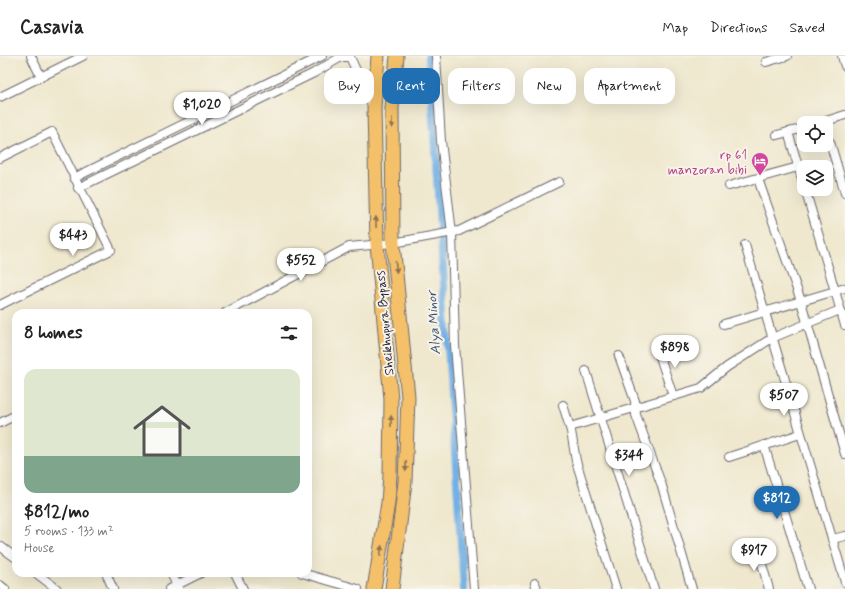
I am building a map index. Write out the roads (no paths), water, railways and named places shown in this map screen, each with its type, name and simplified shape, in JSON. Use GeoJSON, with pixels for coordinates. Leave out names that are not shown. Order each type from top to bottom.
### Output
{"type":"FeatureCollection","features":[{"type":"Feature","properties":{"kind":"highway","name":"Sheikhupura Bypass"},"geometry":{"type":"LineString","coordinates":[[374,589],[388,503],[391,399],[377,244],[374,108],[378,56]]}},
{"type":"Feature","properties":{"kind":"highway","name":"Sheikhupura Bypass"},"geometry":{"type":"LineString","coordinates":[[392,589],[405,482],[408,397],[393,243],[392,108],[397,56]]}},
{"type":"Feature","properties":{"kind":"street"},"geometry":{"type":"LineString","coordinates":[[31,56],[41,77]]}},
{"type":"Feature","properties":{"kind":"street"},"geometry":{"type":"LineString","coordinates":[[0,97],[83,56]]}},
{"type":"Feature","properties":{"kind":"street"},"geometry":{"type":"LineString","coordinates":[[74,178],[322,56]]}},
{"type":"Feature","properties":{"kind":"street"},"geometry":{"type":"LineString","coordinates":[[436,56],[441,141],[452,233],[455,345],[474,589]]}},
{"type":"Feature","properties":{"kind":"street"},"geometry":{"type":"LineString","coordinates":[[766,62],[786,56]]}},
{"type":"Feature","properties":{"kind":"street"},"geometry":{"type":"LineString","coordinates":[[842,56],[845,66]]}},
{"type":"Feature","properties":{"kind":"street"},"geometry":{"type":"LineString","coordinates":[[78,188],[314,73],[341,57],[350,58],[374,108]]}},
{"type":"Feature","properties":{"kind":"street"},"geometry":{"type":"LineString","coordinates":[[833,119],[845,116]]}},
{"type":"Feature","properties":{"kind":"street"},"geometry":{"type":"LineString","coordinates":[[777,135],[797,130]]}},
{"type":"Feature","properties":{"kind":"street"},"geometry":{"type":"LineString","coordinates":[[0,158],[52,132],[78,188],[111,250],[0,305]]}},
{"type":"Feature","properties":{"kind":"street"},"geometry":{"type":"LineString","coordinates":[[788,132],[797,164]]}},
{"type":"Feature","properties":{"kind":"street"},"geometry":{"type":"LineString","coordinates":[[833,152],[845,193]]}},
{"type":"Feature","properties":{"kind":"street"},"geometry":{"type":"LineString","coordinates":[[729,186],[797,167]]}},
{"type":"Feature","properties":{"kind":"street"},"geometry":{"type":"LineString","coordinates":[[758,178],[800,301],[845,454]]}},
{"type":"Feature","properties":{"kind":"street"},"geometry":{"type":"LineString","coordinates":[[231,309],[349,246],[393,243],[452,233],[466,228],[558,182]]}},
{"type":"Feature","properties":{"kind":"street"},"geometry":{"type":"LineString","coordinates":[[806,196],[845,325]]}},
{"type":"Feature","properties":{"kind":"street"},"geometry":{"type":"LineString","coordinates":[[745,245],[844,578]]}},
{"type":"Feature","properties":{"kind":"street"},"geometry":{"type":"LineString","coordinates":[[724,324],[845,288]]}},
{"type":"Feature","properties":{"kind":"street"},"geometry":{"type":"LineString","coordinates":[[570,427],[701,388],[727,366],[772,338],[840,310]]}},
{"type":"Feature","properties":{"kind":"street"},"geometry":{"type":"LineString","coordinates":[[657,348],[673,396]]}},
{"type":"Feature","properties":{"kind":"street"},"geometry":{"type":"LineString","coordinates":[[619,356],[635,401],[637,419],[662,486],[692,589]]}},
{"type":"Feature","properties":{"kind":"street"},"geometry":{"type":"LineString","coordinates":[[586,371],[654,589]]}},
{"type":"Feature","properties":{"kind":"street"},"geometry":{"type":"LineString","coordinates":[[563,405],[570,427],[576,461],[616,589]]}},
{"type":"Feature","properties":{"kind":"street"},"geometry":{"type":"LineString","coordinates":[[0,423],[12,417]]}},
{"type":"Feature","properties":{"kind":"street"},"geometry":{"type":"LineString","coordinates":[[729,456],[800,434]]}},
{"type":"Feature","properties":{"kind":"street"},"geometry":{"type":"LineString","coordinates":[[764,446],[808,589]]}},
{"type":"Feature","properties":{"kind":"street"},"geometry":{"type":"LineString","coordinates":[[832,539],[845,536]]}},
{"type":"Feature","properties":{"kind":"street"},"geometry":{"type":"LineString","coordinates":[[0,546],[12,555]]}},
{"type":"Feature","properties":{"kind":"street"},"geometry":{"type":"LineString","coordinates":[[758,550],[769,589]]}},
{"type":"Feature","properties":{"kind":"street"},"geometry":{"type":"LineString","coordinates":[[312,576],[358,589]]}},
{"type":"Feature","properties":{"kind":"street"},"geometry":{"type":"LineString","coordinates":[[41,577],[57,589]]}},
{"type":"Feature","properties":{"kind":"street"},"geometry":{"type":"LineString","coordinates":[[108,577],[113,589]]}},
{"type":"Feature","properties":{"kind":"street"},"geometry":{"type":"LineString","coordinates":[[173,577],[178,587]]}},
{"type":"Feature","properties":{"kind":"street"},"geometry":{"type":"LineString","coordinates":[[169,589],[178,587],[194,577]]}},
{"type":"Feature","properties":{"kind":"street"},"geometry":{"type":"LineString","coordinates":[[238,577],[243,589]]}},
{"type":"Feature","properties":{"kind":"street"},"geometry":{"type":"LineString","coordinates":[[0,585],[5,589]]}},
{"type":"Feature","properties":{"kind":"waterway","name":"Alya Minor"},"geometry":{"type":"LineString","coordinates":[[429,56],[464,589]]}},
{"type":"Feature","properties":{"kind":"place","name":"rp 61 manzoran bibi"},"geometry":{"type":"Point","coordinates":[760,176]}}]}
